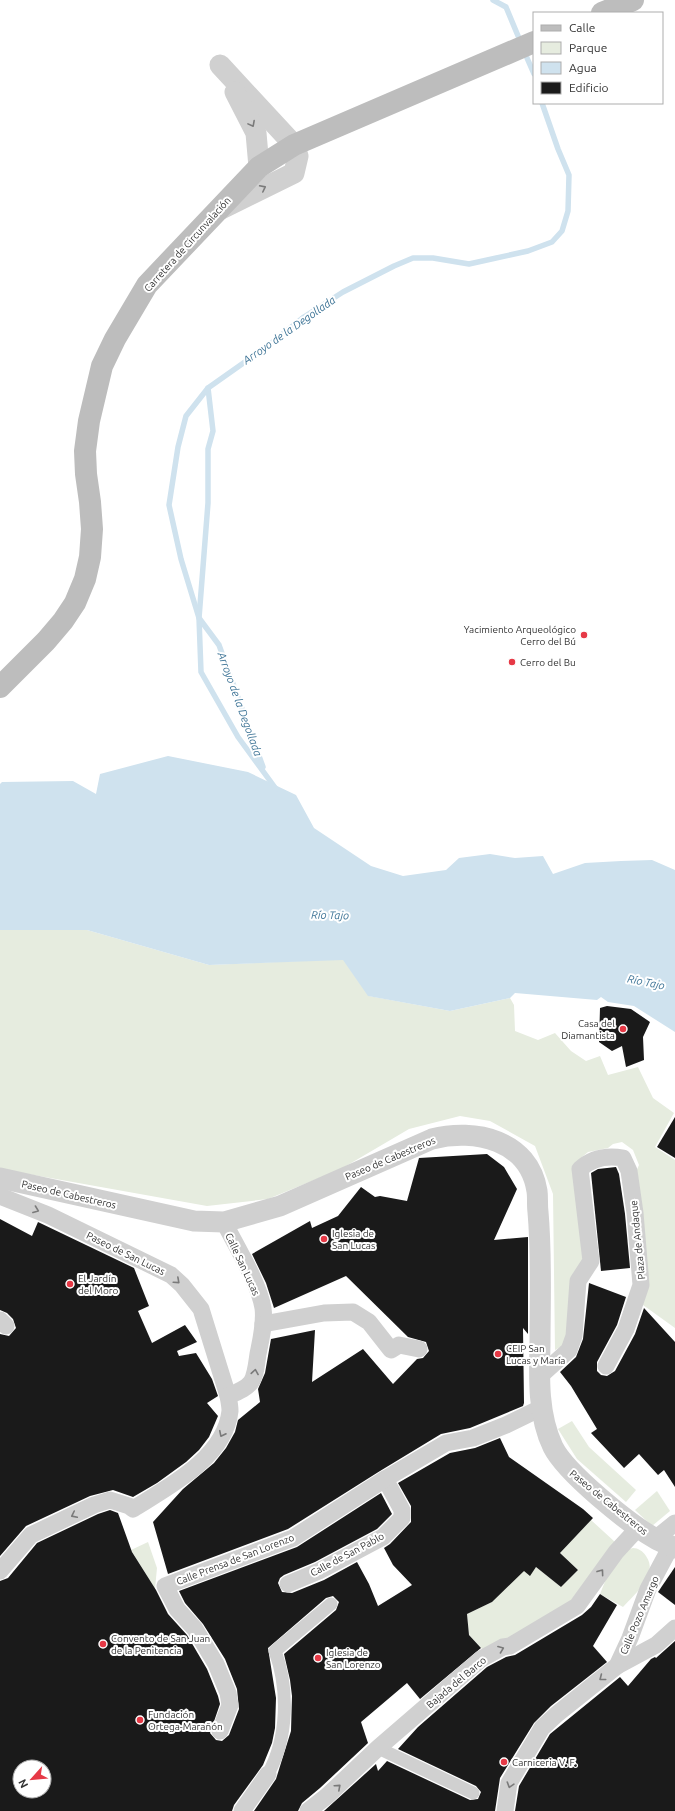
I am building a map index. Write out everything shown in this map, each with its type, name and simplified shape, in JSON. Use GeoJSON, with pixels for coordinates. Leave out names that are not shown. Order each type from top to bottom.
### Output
{"type":"FeatureCollection","features":[{"type":"Feature","properties":{"kind":"main road"},"geometry":{"type":"LineString","coordinates":[[604,12],[627,2]]}},
{"type":"Feature","properties":{"kind":"main road","name":"Carretera de Circunvalación"},"geometry":{"type":"LineString","coordinates":[[0,687],[63,622],[75,602],[85,579],[90,557],[92,529],[85,451],[88,421],[102,366],[115,338],[147,285],[259,167],[294,145],[533,42]]}},
{"type":"Feature","properties":{"kind":"street"},"geometry":{"type":"LineString","coordinates":[[216,212],[294,173],[298,156],[294,145],[220,65],[256,133],[259,167]]}},
{"type":"Feature","properties":{"kind":"street","name":"Paseo de Cabestreros"},"geometry":{"type":"LineString","coordinates":[[0,1178],[194,1221],[224,1222],[280,1206],[432,1139],[447,1135],[469,1135],[499,1142],[519,1155],[527,1166],[537,1191],[540,1259],[540,1377],[546,1426],[553,1446],[566,1466],[639,1527],[667,1544]]}},
{"type":"Feature","properties":{"kind":"street","name":"Plaza de Andaque"},"geometry":{"type":"LineString","coordinates":[[540,1377],[569,1350],[574,1336],[578,1281],[591,1261],[580,1169],[589,1161],[598,1158],[616,1156],[623,1158],[626,1163],[635,1213],[641,1285],[626,1329],[606,1366]]}},
{"type":"Feature","properties":{"kind":"street","name":"Paseo de San Lucas"},"geometry":{"type":"LineString","coordinates":[[0,1196],[48,1215],[171,1275],[182,1285],[200,1309],[228,1396]]}},
{"type":"Feature","properties":{"kind":"street","name":"Calle San Lucas"},"geometry":{"type":"LineString","coordinates":[[224,1222],[254,1283],[262,1307],[263,1324],[254,1380],[244,1389],[228,1396]]}},
{"type":"Feature","properties":{"kind":"street"},"geometry":{"type":"LineString","coordinates":[[263,1324],[324,1313],[353,1312],[369,1322],[391,1350],[400,1345],[419,1349]]}},
{"type":"Feature","properties":{"kind":"street"},"geometry":{"type":"LineString","coordinates":[[0,1571],[31,1535],[94,1505],[110,1500],[129,1506],[133,1509],[192,1472],[223,1434],[230,1411],[228,1396]]}},
{"type":"Feature","properties":{"kind":"street"},"geometry":{"type":"LineString","coordinates":[[385,1479],[446,1443],[473,1438],[543,1408]]}},
{"type":"Feature","properties":{"kind":"street","name":"Calle de San Pablo"},"geometry":{"type":"LineString","coordinates":[[288,1584],[319,1571],[383,1537],[402,1518],[402,1510],[385,1479]]}},
{"type":"Feature","properties":{"kind":"street","name":"Calle Prensa de San Lorenzo"},"geometry":{"type":"LineString","coordinates":[[220,1731],[230,1705],[228,1693],[216,1664],[196,1629],[177,1609],[165,1586],[293,1538],[385,1479]]}},
{"type":"Feature","properties":{"kind":"street"},"geometry":{"type":"LineString","coordinates":[[667,1544],[675,1523]]}},
{"type":"Feature","properties":{"kind":"street","name":"Bajada del Barco"},"geometry":{"type":"LineString","coordinates":[[308,1811],[328,1796],[378,1748],[481,1659],[503,1647],[510,1646],[576,1606],[616,1552],[639,1527]]}},
{"type":"Feature","properties":{"kind":"street","name":"Calle Pozo Amargo"},"geometry":{"type":"LineString","coordinates":[[505,1811],[510,1783],[542,1728],[557,1714],[617,1666],[630,1638],[667,1544]]}},
{"type":"Feature","properties":{"kind":"street"},"geometry":{"type":"LineString","coordinates":[[242,1811],[274,1764],[282,1736],[285,1704],[282,1669],[275,1651],[331,1604]]}},
{"type":"Feature","properties":{"kind":"street"},"geometry":{"type":"LineString","coordinates":[[617,1666],[656,1645],[675,1628]]}},
{"type":"Feature","properties":{"kind":"street"},"geometry":{"type":"LineString","coordinates":[[378,1748],[473,1793]]}},
{"type":"Feature","properties":{"kind":"green space"},"geometry":{"type":"Polygon","coordinates":[[[0,930],[87,930],[209,965],[343,959],[369,996],[450,1011],[510,998],[514,1005],[515,1031],[538,1040],[555,1033],[571,1051],[586,1061],[600,1056],[608,1075],[638,1067],[653,1098],[674,1113],[655,1147],[675,1160],[675,1328],[643,1305],[635,1174],[639,1165],[633,1150],[622,1142],[613,1144],[608,1148],[588,1152],[575,1163],[588,1249],[570,1330],[564,1345],[555,1350],[553,1194],[535,1146],[490,1121],[460,1116],[409,1129],[341,1169],[268,1199],[207,1206],[0,1169],[0,930]]]}},
{"type":"Feature","properties":{"kind":"green space"},"geometry":{"type":"Polygon","coordinates":[[[572,1421],[589,1447],[636,1490],[626,1502],[577,1459],[558,1429],[572,1421]]]}},
{"type":"Feature","properties":{"kind":"green space"},"geometry":{"type":"Polygon","coordinates":[[[657,1491],[670,1511],[652,1526],[635,1510],[657,1491]]]}},
{"type":"Feature","properties":{"kind":"green space"},"geometry":{"type":"Polygon","coordinates":[[[591,1520],[615,1542],[570,1602],[485,1652],[469,1635],[467,1614],[492,1602],[517,1564],[530,1575],[536,1567],[561,1587],[578,1570],[560,1553],[591,1520]]]}},
{"type":"Feature","properties":{"kind":"green space"},"geometry":{"type":"Polygon","coordinates":[[[148,1542],[157,1568],[155,1589],[131,1550],[148,1542]]]}},
{"type":"Feature","properties":{"kind":"green space"},"geometry":{"type":"Polygon","coordinates":[[[633,1548],[640,1550],[645,1554],[650,1570],[648,1577],[639,1590],[623,1607],[600,1594],[616,1560],[626,1550],[633,1548]]]}},
{"type":"Feature","properties":{"kind":"water","name":"Río Tajo"},"geometry":{"type":"Polygon","coordinates":[[[168,756],[248,772],[296,795],[314,828],[371,866],[403,876],[446,870],[459,858],[490,854],[515,858],[543,856],[553,874],[585,863],[621,861],[652,860],[675,870],[675,1032],[634,1006],[608,1002],[601,997],[597,1000],[515,993],[510,998],[450,1011],[368,996],[343,960],[209,965],[87,930],[0,930],[0,784],[2,782],[73,781],[96,794],[100,774],[168,756]]]}},
{"type":"Feature","properties":{"kind":"building","name":"Casa del Diamantista"},"geometry":{"type":"Polygon","coordinates":[[[607,1006],[631,1009],[650,1022],[643,1037],[644,1060],[626,1067],[622,1046],[612,1051],[599,1042],[600,1008],[607,1006]]]}},
{"type":"Feature","properties":{"kind":"building"},"geometry":{"type":"Polygon","coordinates":[[[675,1117],[675,1158],[657,1147],[675,1117]]]}},
{"type":"Feature","properties":{"kind":"building"},"geometry":{"type":"Polygon","coordinates":[[[487,1154],[504,1167],[517,1189],[494,1240],[528,1237],[528,1334],[523,1328],[523,1406],[470,1428],[441,1434],[288,1529],[168,1574],[153,1522],[183,1489],[214,1463],[226,1448],[235,1432],[238,1420],[260,1402],[258,1389],[265,1373],[271,1339],[315,1330],[312,1382],[363,1349],[393,1384],[417,1359],[423,1358],[429,1351],[426,1342],[408,1337],[346,1276],[274,1308],[266,1283],[252,1254],[310,1221],[312,1228],[338,1216],[361,1187],[375,1197],[380,1196],[407,1201],[419,1158],[487,1154]]]}},
{"type":"Feature","properties":{"kind":"building"},"geometry":{"type":"Polygon","coordinates":[[[616,1167],[619,1174],[625,1214],[630,1268],[601,1271],[591,1173],[598,1169],[616,1167]]]}},
{"type":"Feature","properties":{"kind":"building"},"geometry":{"type":"Polygon","coordinates":[[[0,1219],[32,1236],[38,1222],[134,1268],[149,1306],[138,1311],[152,1343],[185,1325],[197,1342],[177,1351],[179,1356],[196,1353],[212,1379],[218,1396],[207,1403],[218,1416],[209,1437],[199,1450],[186,1462],[157,1483],[133,1497],[113,1490],[90,1496],[26,1526],[0,1556],[0,1334],[9,1336],[16,1328],[13,1319],[7,1313],[0,1310],[0,1219]]]}},
{"type":"Feature","properties":{"kind":"building"},"geometry":{"type":"Polygon","coordinates":[[[589,1283],[626,1297],[617,1325],[597,1362],[597,1371],[601,1375],[607,1376],[615,1371],[635,1334],[644,1308],[675,1342],[675,1487],[664,1470],[658,1475],[639,1454],[624,1468],[591,1433],[597,1429],[571,1386],[560,1372],[576,1357],[583,1339],[589,1283]]]}},
{"type":"Feature","properties":{"kind":"building"},"geometry":{"type":"Polygon","coordinates":[[[500,1438],[509,1457],[583,1509],[593,1518],[560,1553],[578,1570],[561,1587],[536,1567],[530,1576],[524,1571],[492,1602],[467,1614],[469,1635],[481,1648],[420,1699],[407,1683],[361,1722],[368,1743],[302,1803],[298,1811],[254,1811],[276,1779],[291,1731],[292,1696],[284,1654],[336,1610],[339,1602],[333,1596],[326,1598],[268,1648],[276,1698],[275,1728],[272,1743],[263,1765],[234,1805],[232,1811],[0,1811],[0,1581],[8,1578],[37,1543],[98,1514],[110,1510],[118,1513],[132,1552],[156,1590],[168,1614],[187,1635],[207,1669],[220,1704],[210,1733],[216,1740],[222,1741],[229,1735],[239,1709],[237,1689],[225,1659],[203,1624],[185,1603],[179,1591],[297,1547],[381,1493],[392,1514],[377,1529],[315,1562],[284,1575],[280,1578],[278,1583],[282,1592],[292,1593],[324,1580],[357,1562],[369,1584],[378,1606],[412,1585],[393,1565],[384,1548],[390,1544],[411,1522],[411,1506],[398,1483],[450,1453],[475,1448],[500,1438]]]}},
{"type":"Feature","properties":{"kind":"building"},"geometry":{"type":"Polygon","coordinates":[[[675,1567],[675,1605],[658,1592],[675,1567]]]}},
{"type":"Feature","properties":{"kind":"building"},"geometry":{"type":"Polygon","coordinates":[[[600,1594],[617,1605],[593,1646],[607,1662],[551,1706],[534,1723],[500,1778],[495,1811],[324,1811],[376,1764],[378,1771],[387,1761],[470,1800],[478,1799],[481,1792],[476,1786],[398,1749],[418,1727],[487,1667],[506,1657],[515,1655],[582,1615],[591,1607],[600,1594]]]}},
{"type":"Feature","properties":{"kind":"building"},"geometry":{"type":"Polygon","coordinates":[[[675,1641],[675,1811],[515,1811],[519,1786],[550,1734],[620,1677],[628,1686],[651,1659],[656,1658],[675,1641]]]}},
{"type":"Feature","properties":{"kind":"waterway","name":"Arroyo de la Degollada"},"geometry":{"type":"LineString","coordinates":[[493,0],[506,7],[521,43]]}},
{"type":"Feature","properties":{"kind":"waterway","name":"Arroyo de la Degollada"},"geometry":{"type":"LineString","coordinates":[[524,51],[533,72]]}},
{"type":"Feature","properties":{"kind":"waterway","name":"Arroyo de la Degollada"},"geometry":{"type":"LineString","coordinates":[[276,789],[238,737],[201,672],[199,618],[181,559],[169,505],[178,447],[186,416],[208,388],[269,345],[304,317],[343,292],[394,266],[413,258],[433,258],[469,264],[528,251],[552,242],[562,231],[568,211],[569,175],[542,104]]}},
{"type":"Feature","properties":{"kind":"waterway","name":"Arroyo de la Degollada"},"geometry":{"type":"LineString","coordinates":[[208,388],[213,431],[208,449],[208,503],[199,618],[219,645],[263,767]]}},
{"type":"Feature","properties":{"kind":"place","name":"Yacimiento Arqueológico Cerro del Bú"},"geometry":{"type":"Point","coordinates":[584,635]}},
{"type":"Feature","properties":{"kind":"place","name":"Cerro del Bu"},"geometry":{"type":"Point","coordinates":[512,662]}},
{"type":"Feature","properties":{"kind":"place","name":"Casa del Diamantista"},"geometry":{"type":"Point","coordinates":[623,1029]}},
{"type":"Feature","properties":{"kind":"place","name":"Iglesia de San Lucas"},"geometry":{"type":"Point","coordinates":[324,1239]}},
{"type":"Feature","properties":{"kind":"place","name":"El Jardín del Moro"},"geometry":{"type":"Point","coordinates":[70,1284]}},
{"type":"Feature","properties":{"kind":"place","name":"CEIP San Lucas y María"},"geometry":{"type":"Point","coordinates":[498,1354]}},
{"type":"Feature","properties":{"kind":"place","name":"Convento de San Juan de la Penitencia"},"geometry":{"type":"Point","coordinates":[103,1644]}},
{"type":"Feature","properties":{"kind":"place","name":"Iglesia de San Lorenzo"},"geometry":{"type":"Point","coordinates":[318,1658]}},
{"type":"Feature","properties":{"kind":"place","name":"Fundación Ortega-Marañón"},"geometry":{"type":"Point","coordinates":[140,1720]}},
{"type":"Feature","properties":{"kind":"place","name":"Carniceria V. F."},"geometry":{"type":"Point","coordinates":[504,1762]}}]}
